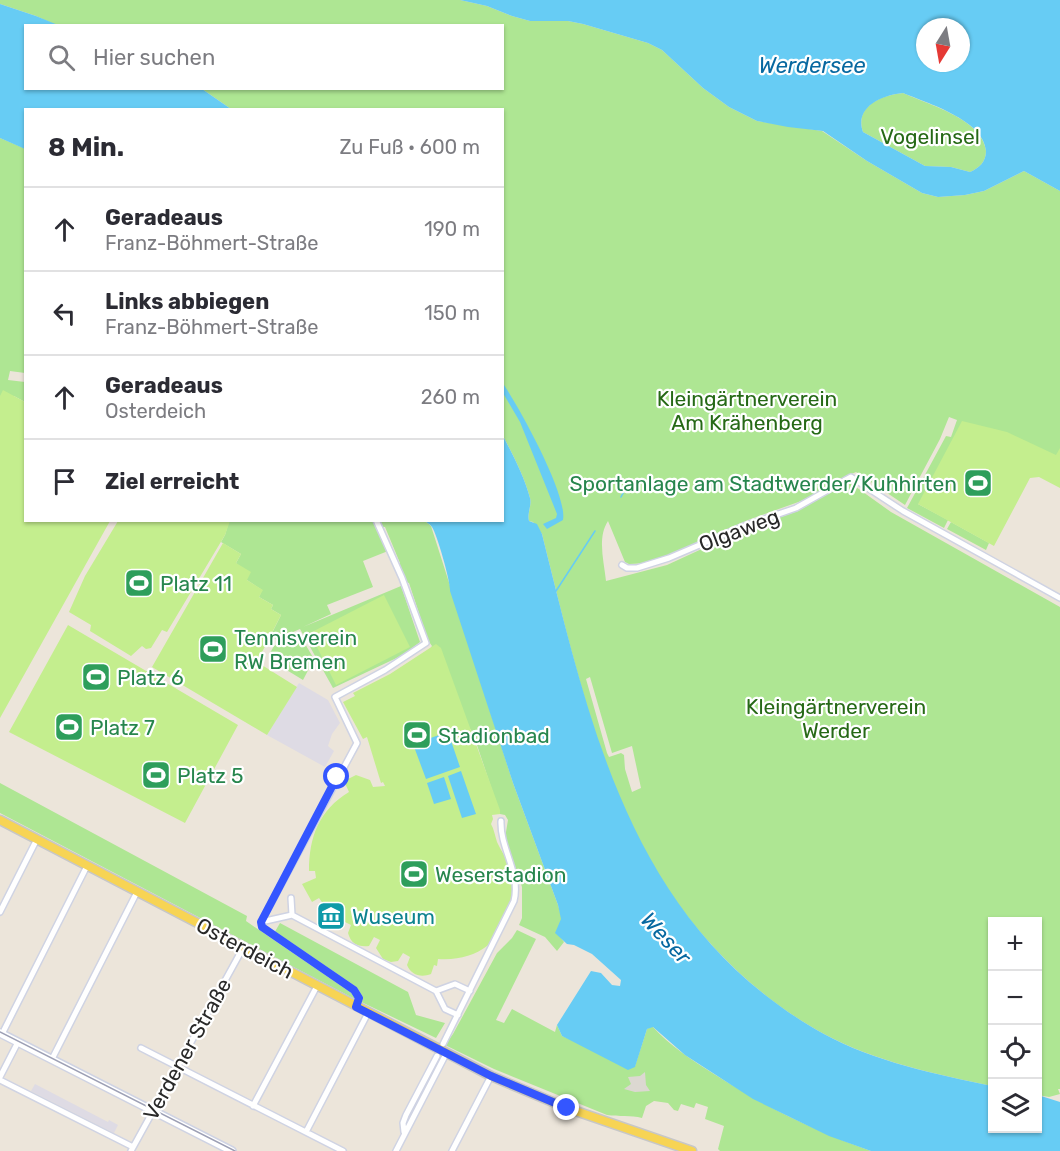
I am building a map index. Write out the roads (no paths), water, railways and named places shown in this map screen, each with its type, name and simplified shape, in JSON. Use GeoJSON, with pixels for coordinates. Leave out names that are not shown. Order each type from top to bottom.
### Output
{"type":"FeatureCollection","features":[{"type":"Feature","properties":{"kind":"main road","name":"Osterdeich"},"geometry":{"type":"LineString","coordinates":[[0,820],[491,1076],[567,1108],[692,1151]]}},
{"type":"Feature","properties":{"kind":"street","name":"Olgaweg"},"geometry":{"type":"LineString","coordinates":[[622,565],[627,568],[637,568],[669,558],[744,526],[796,508],[851,477],[897,508],[1060,598]]}},
{"type":"Feature","properties":{"kind":"street"},"geometry":{"type":"LineString","coordinates":[[356,1007],[359,998],[354,990],[262,927],[261,922],[357,743],[335,698],[385,670],[426,643],[405,586],[377,522]]}},
{"type":"Feature","properties":{"kind":"street"},"geometry":{"type":"LineString","coordinates":[[443,1044],[505,921],[516,894],[515,880],[501,834],[501,821]]}},
{"type":"Feature","properties":{"kind":"street"},"geometry":{"type":"LineString","coordinates":[[0,912],[37,839]]}},
{"type":"Feature","properties":{"kind":"street"},"geometry":{"type":"LineString","coordinates":[[87,866],[1,1034],[232,1151]]}},
{"type":"Feature","properties":{"kind":"street"},"geometry":{"type":"LineString","coordinates":[[52,1059],[137,892]]}},
{"type":"Feature","properties":{"kind":"street"},"geometry":{"type":"LineString","coordinates":[[291,898],[292,915]]}},
{"type":"Feature","properties":{"kind":"street"},"geometry":{"type":"LineString","coordinates":[[261,922],[292,915],[435,991],[445,1009],[458,1015]]}},
{"type":"Feature","properties":{"kind":"street","name":"Verdener Straße"},"geometry":{"type":"LineString","coordinates":[[132,1149],[243,948]]}},
{"type":"Feature","properties":{"kind":"street"},"geometry":{"type":"LineString","coordinates":[[435,991],[455,984],[470,991]]}},
{"type":"Feature","properties":{"kind":"street"},"geometry":{"type":"LineString","coordinates":[[253,1106],[317,986]]}},
{"type":"Feature","properties":{"kind":"street"},"geometry":{"type":"LineString","coordinates":[[306,1132],[368,1013]]}},
{"type":"Feature","properties":{"kind":"street"},"geometry":{"type":"LineString","coordinates":[[18,1042],[0,1078],[132,1149]]}},
{"type":"Feature","properties":{"kind":"street"},"geometry":{"type":"LineString","coordinates":[[141,1048],[343,1151]]}},
{"type":"Feature","properties":{"kind":"street"},"geometry":{"type":"LineString","coordinates":[[396,1151],[446,1054]]}},
{"type":"Feature","properties":{"kind":"street"},"geometry":{"type":"LineString","coordinates":[[405,1134],[403,1123],[406,1115],[437,1056]]}},
{"type":"Feature","properties":{"kind":"street"},"geometry":{"type":"LineString","coordinates":[[452,1151],[491,1076]]}},
{"type":"Feature","properties":{"kind":"water","name":"Werdersee"},"geometry":{"type":"Polygon","coordinates":[[[460,0],[1060,0],[1060,191],[1024,171],[984,191],[938,197],[922,193],[867,161],[823,131],[757,121],[729,107],[703,88],[662,50],[648,43],[568,21],[530,21],[487,6],[460,0]],[[903,93],[887,96],[866,109],[861,123],[863,132],[925,166],[951,167],[970,172],[976,169],[985,158],[983,140],[976,130],[965,122],[903,93]]]}},
{"type":"Feature","properties":{"kind":"water"},"geometry":{"type":"Polygon","coordinates":[[[0,4],[56,24],[24,24],[24,90],[203,90],[230,108],[24,108],[24,149],[0,138],[0,4]]]}},
{"type":"Feature","properties":{"kind":"water"},"geometry":{"type":"Polygon","coordinates":[[[504,385],[530,429],[558,491],[563,520],[547,529],[543,524],[556,518],[557,514],[520,422],[504,395],[504,385]]]}},
{"type":"Feature","properties":{"kind":"water","name":"Weser"},"geometry":{"type":"Polygon","coordinates":[[[504,438],[528,490],[529,521],[537,524],[542,534],[580,680],[602,750],[629,817],[663,880],[706,938],[759,990],[824,1034],[885,1060],[988,1085],[988,1133],[1042,1133],[1042,1096],[1060,1102],[1060,1151],[871,1151],[829,1136],[753,1099],[685,1055],[653,1027],[647,1029],[635,1067],[628,1070],[562,1036],[557,1025],[591,971],[601,973],[612,985],[620,986],[621,980],[592,954],[567,944],[555,933],[561,919],[558,905],[513,783],[450,591],[432,527],[426,522],[504,522],[504,438]]]}},
{"type":"Feature","properties":{"kind":"water"},"geometry":{"type":"Polygon","coordinates":[[[448,732],[460,767],[426,779],[413,744],[448,732]]]}},
{"type":"Feature","properties":{"kind":"water"},"geometry":{"type":"Polygon","coordinates":[[[461,771],[476,814],[462,818],[448,776],[461,771]]]}},
{"type":"Feature","properties":{"kind":"water"},"geometry":{"type":"Polygon","coordinates":[[[444,777],[451,799],[434,804],[427,783],[444,777]]]}},
{"type":"Feature","properties":{"kind":"waterway"},"geometry":{"type":"LineString","coordinates":[[621,497],[630,480]]}},
{"type":"Feature","properties":{"kind":"waterway"},"geometry":{"type":"LineString","coordinates":[[556,591],[595,531]]}},
{"type":"Feature","properties":{"kind":"tram line"},"geometry":{"type":"LineString","coordinates":[[0,1032],[235,1151]]}},
{"type":"Feature","properties":{"kind":"place","name":"Sportanlage am Stadtwerder/Kuhhirten"},"geometry":{"type":"Point","coordinates":[978,483]}},
{"type":"Feature","properties":{"kind":"place","name":"Platz 11"},"geometry":{"type":"Point","coordinates":[139,583]}},
{"type":"Feature","properties":{"kind":"place","name":"Tennisverein RW Bremen"},"geometry":{"type":"Point","coordinates":[213,649]}},
{"type":"Feature","properties":{"kind":"place","name":"Platz 6"},"geometry":{"type":"Point","coordinates":[96,677]}},
{"type":"Feature","properties":{"kind":"place","name":"Platz 7"},"geometry":{"type":"Point","coordinates":[69,727]}},
{"type":"Feature","properties":{"kind":"place","name":"Stadionbad"},"geometry":{"type":"Point","coordinates":[417,735]}},
{"type":"Feature","properties":{"kind":"place","name":"Platz 5"},"geometry":{"type":"Point","coordinates":[156,775]}},
{"type":"Feature","properties":{"kind":"place","name":"Weserstadion"},"geometry":{"type":"Point","coordinates":[414,874]}},
{"type":"Feature","properties":{"kind":"place","name":"Wuseum"},"geometry":{"type":"Point","coordinates":[331,916]}},
{"type":"Feature","properties":{"kind":"park label","name":"Vogelinsel"},"geometry":{"type":"Point","coordinates":[930,136]}},
{"type":"Feature","properties":{"kind":"park label","name":"Kleingärtnerverein Am Krähenberg"},"geometry":{"type":"Point","coordinates":[747,410]}},
{"type":"Feature","properties":{"kind":"park label","name":"Kleingärtnerverein Werder"},"geometry":{"type":"Point","coordinates":[836,718]}}]}
